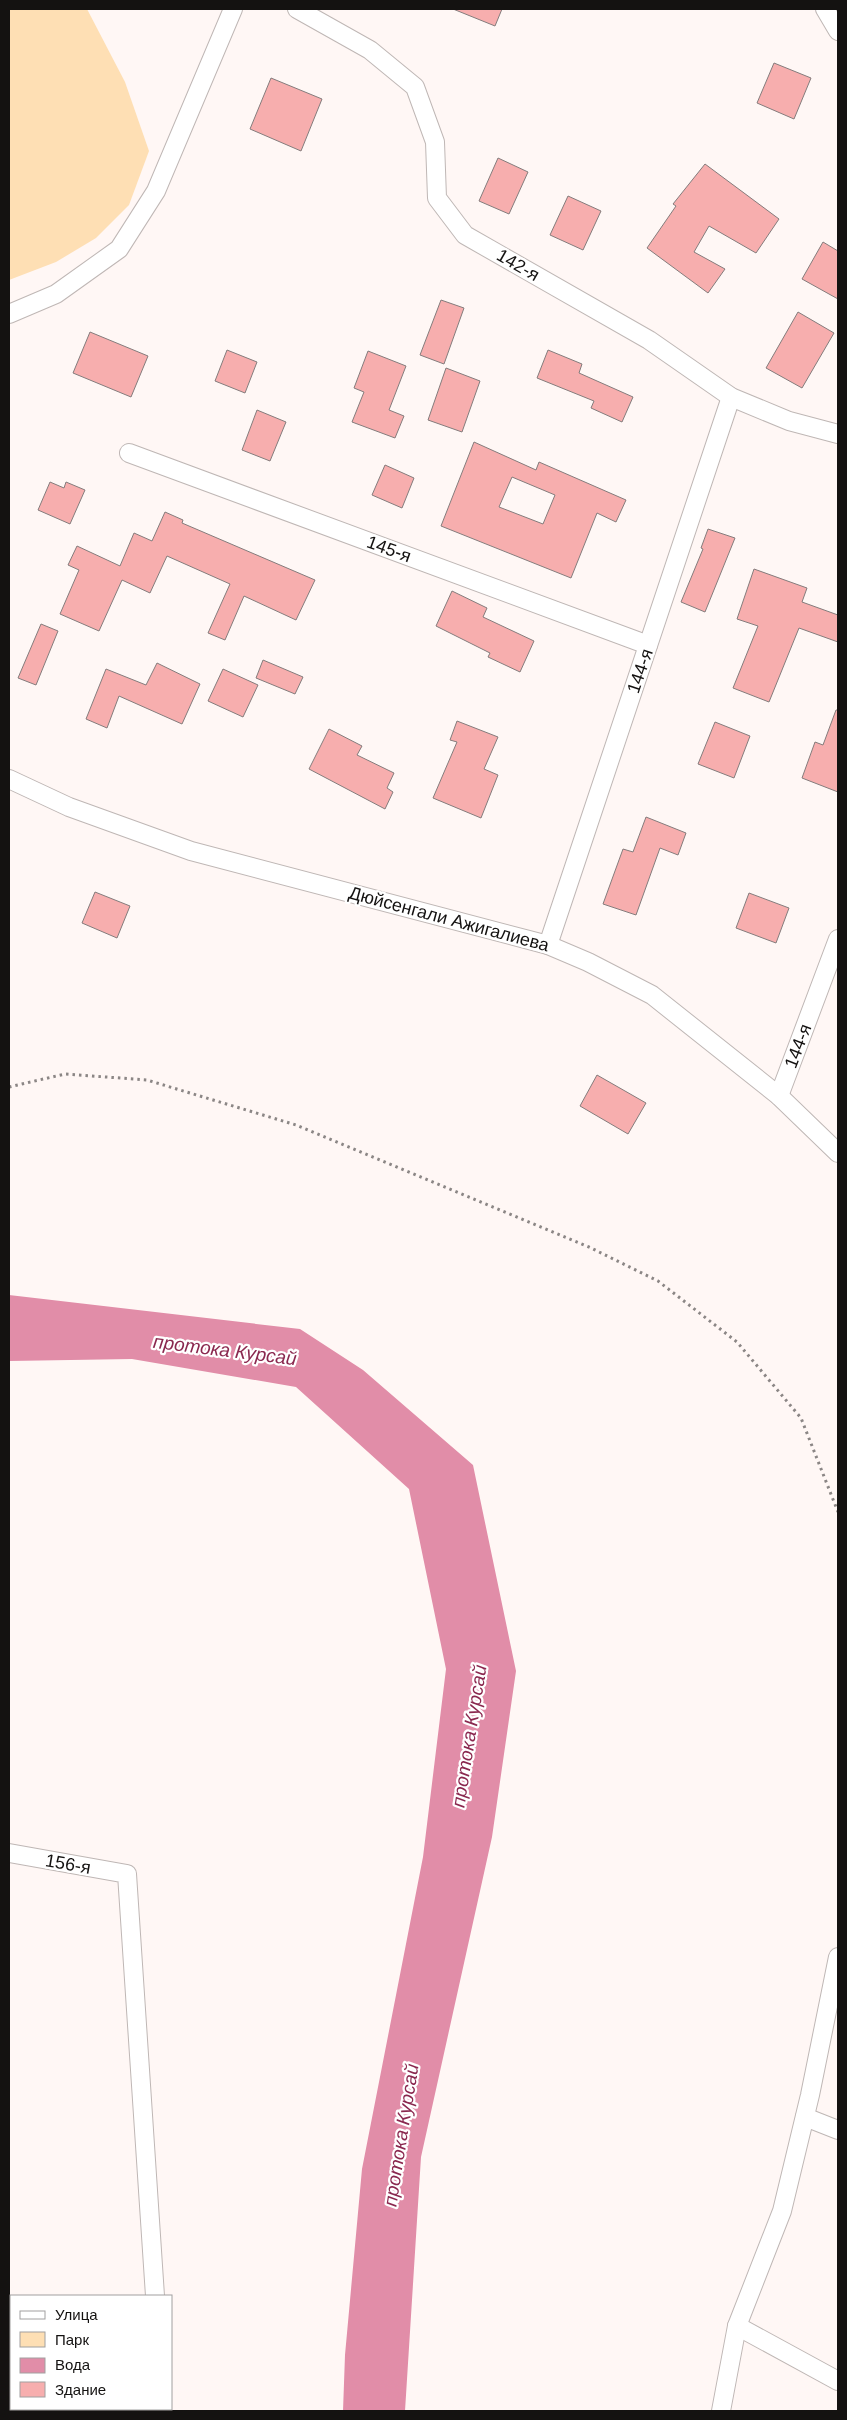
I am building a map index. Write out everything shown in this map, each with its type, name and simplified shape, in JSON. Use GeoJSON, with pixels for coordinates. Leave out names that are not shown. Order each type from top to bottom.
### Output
{"type":"FeatureCollection","features":[{"type":"Feature","properties":{"kind":"street"},"geometry":{"type":"LineString","coordinates":[[9,314],[56,294],[119,249],[156,191],[233,9]]}},
{"type":"Feature","properties":{"kind":"street","name":"142-я"},"geometry":{"type":"LineString","coordinates":[[297,9],[370,50],[416,87],[435,142],[437,198],[465,235],[649,340],[731,397],[789,421],[838,434]]}},
{"type":"Feature","properties":{"kind":"street"},"geometry":{"type":"LineString","coordinates":[[825,9],[838,31]]}},
{"type":"Feature","properties":{"kind":"street","name":"144-я"},"geometry":{"type":"LineString","coordinates":[[548,945],[731,397]]}},
{"type":"Feature","properties":{"kind":"street","name":"145-я"},"geometry":{"type":"LineString","coordinates":[[129,453],[648,645]]}},
{"type":"Feature","properties":{"kind":"street","name":"Дюйсенгали Ажигалиева"},"geometry":{"type":"LineString","coordinates":[[9,779],[69,807],[191,852],[548,945],[588,962],[652,995],[779,1096],[838,1153]]}},
{"type":"Feature","properties":{"kind":"street","name":"144-я"},"geometry":{"type":"LineString","coordinates":[[779,1096],[838,939]]}},
{"type":"Feature","properties":{"kind":"street","name":"156-я"},"geometry":{"type":"LineString","coordinates":[[9,1853],[127,1874],[155,2295]]}},
{"type":"Feature","properties":{"kind":"street"},"geometry":{"type":"LineString","coordinates":[[721,2411],[738,2326],[782,2211],[805,2117],[838,1957]]}},
{"type":"Feature","properties":{"kind":"street"},"geometry":{"type":"LineString","coordinates":[[805,2117],[838,2130]]}},
{"type":"Feature","properties":{"kind":"street"},"geometry":{"type":"LineString","coordinates":[[738,2326],[838,2381]]}},
{"type":"Feature","properties":{"kind":"path"},"geometry":{"type":"LineString","coordinates":[[9,1087],[65,1074],[147,1080],[296,1125],[589,1247],[658,1281],[737,1342],[801,1418],[838,1512]]}},
{"type":"Feature","properties":{"kind":"green space"},"geometry":{"type":"Polygon","coordinates":[[[9,9],[87,9],[125,82],[149,151],[129,205],[96,238],[56,262],[9,280],[9,9]]]}},
{"type":"Feature","properties":{"kind":"water","name":"протока Курсай"},"geometry":{"type":"Polygon","coordinates":[[[9,1295],[300,1329],[363,1370],[473,1465],[516,1671],[492,1837],[421,2157],[405,2411],[343,2411],[345,2355],[362,2169],[423,1857],[446,1669],[409,1489],[296,1387],[132,1359],[9,1361],[9,1295]]]}},
{"type":"Feature","properties":{"kind":"building"},"geometry":{"type":"Polygon","coordinates":[[[453,9],[502,9],[495,26],[453,9]]]}},
{"type":"Feature","properties":{"kind":"building"},"geometry":{"type":"Polygon","coordinates":[[[774,63],[811,78],[794,119],[757,103],[774,63]]]}},
{"type":"Feature","properties":{"kind":"building"},"geometry":{"type":"Polygon","coordinates":[[[271,78],[322,99],[301,151],[250,129],[271,78]]]}},
{"type":"Feature","properties":{"kind":"building"},"geometry":{"type":"Polygon","coordinates":[[[498,158],[528,172],[509,214],[479,201],[498,158]]]}},
{"type":"Feature","properties":{"kind":"building"},"geometry":{"type":"Polygon","coordinates":[[[705,164],[779,219],[756,253],[709,226],[694,252],[725,269],[708,293],[647,248],[676,206],[673,204],[705,164]]]}},
{"type":"Feature","properties":{"kind":"building"},"geometry":{"type":"Polygon","coordinates":[[[568,196],[601,211],[583,250],[550,235],[568,196]]]}},
{"type":"Feature","properties":{"kind":"building"},"geometry":{"type":"Polygon","coordinates":[[[823,242],[838,251],[838,299],[802,279],[823,242]]]}},
{"type":"Feature","properties":{"kind":"building"},"geometry":{"type":"Polygon","coordinates":[[[441,300],[464,308],[444,364],[420,355],[441,300]]]}},
{"type":"Feature","properties":{"kind":"building"},"geometry":{"type":"Polygon","coordinates":[[[798,312],[834,333],[802,388],[766,368],[798,312]]]}},
{"type":"Feature","properties":{"kind":"building"},"geometry":{"type":"Polygon","coordinates":[[[90,332],[148,356],[131,397],[73,373],[90,332]]]}},
{"type":"Feature","properties":{"kind":"building"},"geometry":{"type":"Polygon","coordinates":[[[227,350],[257,362],[245,393],[215,381],[227,350]]]}},
{"type":"Feature","properties":{"kind":"building"},"geometry":{"type":"Polygon","coordinates":[[[548,350],[582,364],[579,373],[633,397],[622,422],[591,408],[594,401],[537,378],[548,350]]]}},
{"type":"Feature","properties":{"kind":"building"},"geometry":{"type":"Polygon","coordinates":[[[368,351],[406,366],[389,410],[404,416],[395,438],[352,422],[364,392],[354,388],[368,351]]]}},
{"type":"Feature","properties":{"kind":"building"},"geometry":{"type":"Polygon","coordinates":[[[446,368],[480,381],[462,432],[428,420],[446,368]]]}},
{"type":"Feature","properties":{"kind":"building"},"geometry":{"type":"Polygon","coordinates":[[[257,410],[286,422],[270,461],[242,450],[257,410]]]}},
{"type":"Feature","properties":{"kind":"building"},"geometry":{"type":"Polygon","coordinates":[[[474,442],[536,470],[539,462],[626,500],[616,522],[597,513],[571,578],[441,526],[474,442]],[[512,477],[499,507],[543,524],[555,495],[512,477]]]}},
{"type":"Feature","properties":{"kind":"building"},"geometry":{"type":"Polygon","coordinates":[[[385,465],[414,478],[402,508],[372,495],[385,465]]]}},
{"type":"Feature","properties":{"kind":"building"},"geometry":{"type":"Polygon","coordinates":[[[50,482],[64,488],[66,482],[85,490],[70,524],[38,510],[50,482]]]}},
{"type":"Feature","properties":{"kind":"building"},"geometry":{"type":"Polygon","coordinates":[[[165,512],[183,520],[182,523],[315,580],[296,620],[244,596],[225,640],[208,633],[230,584],[167,556],[150,593],[122,580],[99,631],[60,614],[79,570],[68,565],[77,546],[120,566],[134,533],[152,541],[165,512]]]}},
{"type":"Feature","properties":{"kind":"building"},"geometry":{"type":"Polygon","coordinates":[[[708,529],[735,538],[705,612],[681,602],[703,549],[701,548],[708,529]]]}},
{"type":"Feature","properties":{"kind":"building"},"geometry":{"type":"Polygon","coordinates":[[[754,569],[807,588],[802,602],[838,615],[838,642],[799,628],[769,702],[733,688],[758,626],[737,619],[754,569]]]}},
{"type":"Feature","properties":{"kind":"building"},"geometry":{"type":"Polygon","coordinates":[[[452,591],[487,608],[483,617],[534,641],[520,672],[488,657],[490,653],[436,626],[452,591]]]}},
{"type":"Feature","properties":{"kind":"building"},"geometry":{"type":"Polygon","coordinates":[[[41,624],[58,631],[36,685],[18,678],[41,624]]]}},
{"type":"Feature","properties":{"kind":"building"},"geometry":{"type":"Polygon","coordinates":[[[263,660],[303,677],[295,694],[256,678],[263,660]]]}},
{"type":"Feature","properties":{"kind":"building"},"geometry":{"type":"Polygon","coordinates":[[[157,663],[200,684],[182,724],[119,696],[107,728],[86,719],[106,669],[146,685],[157,663]]]}},
{"type":"Feature","properties":{"kind":"building"},"geometry":{"type":"Polygon","coordinates":[[[223,669],[258,685],[243,717],[208,701],[223,669]]]}},
{"type":"Feature","properties":{"kind":"building"},"geometry":{"type":"Polygon","coordinates":[[[836,710],[838,710],[838,792],[802,778],[815,742],[823,745],[836,710]]]}},
{"type":"Feature","properties":{"kind":"building"},"geometry":{"type":"Polygon","coordinates":[[[457,721],[498,737],[484,769],[498,775],[481,818],[433,798],[457,742],[450,740],[457,721]]]}},
{"type":"Feature","properties":{"kind":"building"},"geometry":{"type":"Polygon","coordinates":[[[715,722],[750,736],[734,778],[698,764],[715,722]]]}},
{"type":"Feature","properties":{"kind":"building"},"geometry":{"type":"Polygon","coordinates":[[[329,729],[362,746],[357,755],[394,773],[387,788],[393,792],[385,809],[309,769],[329,729]]]}},
{"type":"Feature","properties":{"kind":"building"},"geometry":{"type":"Polygon","coordinates":[[[646,817],[686,833],[678,855],[660,848],[636,915],[603,904],[623,849],[633,852],[646,817]]]}},
{"type":"Feature","properties":{"kind":"building"},"geometry":{"type":"Polygon","coordinates":[[[95,892],[130,906],[117,938],[82,923],[95,892]]]}},
{"type":"Feature","properties":{"kind":"building"},"geometry":{"type":"Polygon","coordinates":[[[749,893],[789,908],[776,943],[736,928],[749,893]]]}},
{"type":"Feature","properties":{"kind":"building"},"geometry":{"type":"Polygon","coordinates":[[[597,1075],[646,1103],[628,1134],[580,1106],[597,1075]]]}}]}
